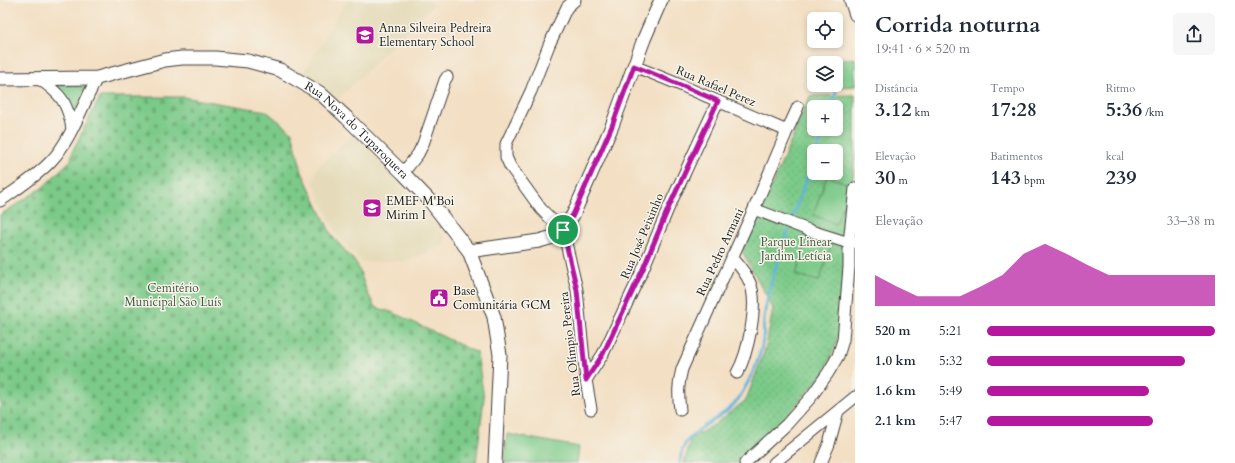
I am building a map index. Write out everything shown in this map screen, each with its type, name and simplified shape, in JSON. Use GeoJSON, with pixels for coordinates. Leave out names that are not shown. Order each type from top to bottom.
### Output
{"type":"FeatureCollection","features":[{"type":"Feature","properties":{"kind":"street"},"geometry":{"type":"LineString","coordinates":[[563,230],[541,209],[510,166],[506,157],[506,144],[531,91],[549,45],[567,7],[575,0]]}},
{"type":"Feature","properties":{"kind":"street"},"geometry":{"type":"LineString","coordinates":[[469,251],[539,242],[563,230],[573,215],[609,133],[644,38],[661,0]]}},
{"type":"Feature","properties":{"kind":"street"},"geometry":{"type":"LineString","coordinates":[[850,0],[855,15]]}},
{"type":"Feature","properties":{"kind":"street","name":"Rua Nova do Tuparoquera"},"geometry":{"type":"LineString","coordinates":[[0,79],[39,80],[97,78],[165,60],[182,58],[248,61],[280,70],[320,93],[430,201],[469,251],[494,317],[500,355],[495,463]]}},
{"type":"Feature","properties":{"kind":"street","name":"Rua Rafael Perez"},"geometry":{"type":"LineString","coordinates":[[634,66],[787,131]]}},
{"type":"Feature","properties":{"kind":"street"},"geometry":{"type":"LineString","coordinates":[[403,173],[418,154],[423,144],[447,77]]}},
{"type":"Feature","properties":{"kind":"street"},"geometry":{"type":"LineString","coordinates":[[0,201],[34,176],[51,161],[63,145],[72,129],[97,78]]}},
{"type":"Feature","properties":{"kind":"street"},"geometry":{"type":"LineString","coordinates":[[39,80],[53,89],[68,108],[72,129]]}},
{"type":"Feature","properties":{"kind":"street","name":"Rua José Peixinho"},"geometry":{"type":"LineString","coordinates":[[586,380],[603,354],[643,269],[668,209],[718,101]]}},
{"type":"Feature","properties":{"kind":"street","name":"Rua Pedro Armani"},"geometry":{"type":"LineString","coordinates":[[680,410],[678,385],[682,369],[798,107]]}},
{"type":"Feature","properties":{"kind":"street"},"geometry":{"type":"LineString","coordinates":[[746,463],[811,397],[838,356],[843,340],[846,316],[855,188]]}},
{"type":"Feature","properties":{"kind":"street"},"geometry":{"type":"LineString","coordinates":[[754,209],[811,231],[852,242]]}},
{"type":"Feature","properties":{"kind":"street","name":"Rua Olímpio Pereira"},"geometry":{"type":"LineString","coordinates":[[563,230],[577,290],[586,380],[591,409]]}},
{"type":"Feature","properties":{"kind":"street"},"geometry":{"type":"LineString","coordinates":[[732,257],[750,283],[753,304],[750,335],[741,367],[737,373]]}},
{"type":"Feature","properties":{"kind":"street"},"geometry":{"type":"LineString","coordinates":[[774,463],[855,397]]}},
{"type":"Feature","properties":{"kind":"street"},"geometry":{"type":"LineString","coordinates":[[821,463],[829,444],[838,412]]}},
{"type":"Feature","properties":{"kind":"shaded area","name":"Anna Silveira Pedreira Elementary School"},"geometry":{"type":"Polygon","coordinates":[[[349,0],[428,0],[433,5],[338,99],[303,74],[340,11],[349,0]]]}},
{"type":"Feature","properties":{"kind":"shaded area","name":"EMEF M'Boi Mirim I"},"geometry":{"type":"Polygon","coordinates":[[[355,133],[445,237],[445,245],[407,261],[361,262],[336,234],[313,182],[317,168],[355,133]]]}},
{"type":"Feature","properties":{"kind":"green space"},"geometry":{"type":"Polygon","coordinates":[[[855,58],[855,86],[843,87],[843,60],[855,58]]]}},
{"type":"Feature","properties":{"kind":"green space"},"geometry":{"type":"Polygon","coordinates":[[[53,82],[90,88],[74,112],[53,82]]]}},
{"type":"Feature","properties":{"kind":"green space","name":"Parque Linear Jardim Letícia"},"geometry":{"type":"Polygon","coordinates":[[[855,95],[855,150],[853,178],[845,228],[841,319],[838,339],[823,375],[779,425],[739,463],[684,463],[691,438],[714,425],[746,400],[766,347],[773,308],[742,251],[765,202],[807,103],[807,136],[843,136],[843,100],[808,100],[810,96],[855,95]]]}},
{"type":"Feature","properties":{"kind":"green space","name":"Cemitério Municipal São Luís"},"geometry":{"type":"Polygon","coordinates":[[[100,97],[183,97],[266,111],[292,132],[302,172],[332,236],[357,264],[367,292],[375,307],[394,313],[477,353],[484,398],[476,463],[0,463],[0,215],[42,188],[71,160],[73,150],[100,97]]]}},
{"type":"Feature","properties":{"kind":"green space"},"geometry":{"type":"Polygon","coordinates":[[[826,180],[838,180],[851,185],[836,224],[813,215],[826,180]]]}},
{"type":"Feature","properties":{"kind":"green space"},"geometry":{"type":"Polygon","coordinates":[[[809,234],[832,244],[819,281],[796,275],[809,234]]]}},
{"type":"Feature","properties":{"kind":"green space"},"geometry":{"type":"Polygon","coordinates":[[[507,434],[579,447],[577,463],[504,463],[507,434]]]}},
{"type":"Feature","properties":{"kind":"waterway"},"geometry":{"type":"LineString","coordinates":[[833,100],[836,92]]}},
{"type":"Feature","properties":{"kind":"waterway"},"geometry":{"type":"LineString","coordinates":[[820,144],[822,136]]}},
{"type":"Feature","properties":{"kind":"waterway"},"geometry":{"type":"LineString","coordinates":[[793,216],[807,178]]}},
{"type":"Feature","properties":{"kind":"waterway"},"geometry":{"type":"LineString","coordinates":[[680,463],[682,451],[687,441],[704,426],[732,407],[739,398],[754,370],[762,348],[764,315],[769,291],[788,231]]}},
{"type":"Feature","properties":{"kind":"place","name":"Anna Silveira Pedreira Elementary School"},"geometry":{"type":"Point","coordinates":[365,35]}},
{"type":"Feature","properties":{"kind":"place","name":"EMEF M'Boi Mirim I"},"geometry":{"type":"Point","coordinates":[372,208]}},
{"type":"Feature","properties":{"kind":"place","name":"Base Comunitária GCM"},"geometry":{"type":"Point","coordinates":[439,298]}},
{"type":"Feature","properties":{"kind":"route"},"geometry":{"type":"LineString","coordinates":[[634,66],[718,101],[668,209],[643,269],[603,354],[586,380],[577,290],[563,230],[573,215],[612,126],[634,66]]}}]}
